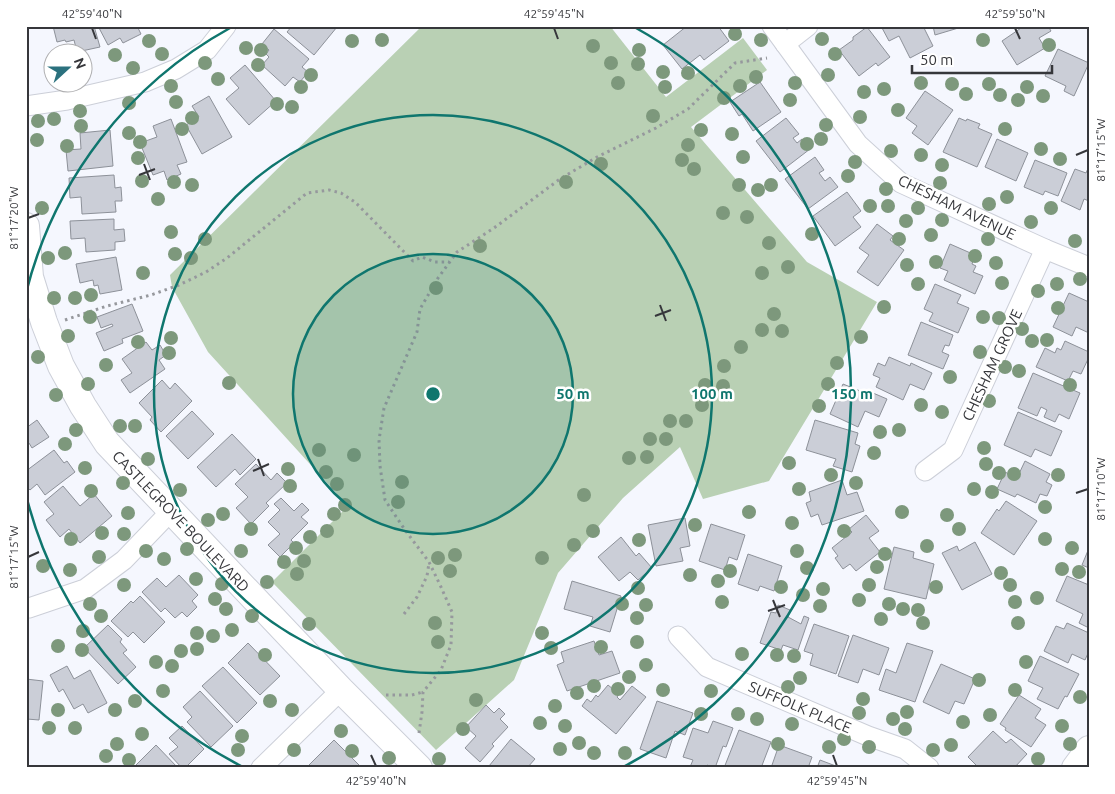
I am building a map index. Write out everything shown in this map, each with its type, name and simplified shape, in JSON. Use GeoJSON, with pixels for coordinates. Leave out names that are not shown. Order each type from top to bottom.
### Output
{"type":"FeatureCollection","features":[{"type":"Feature","properties":{"kind":"street"},"geometry":{"type":"LineString","coordinates":[[26,106],[67,100],[145,82],[176,69],[207,50],[226,26]]}},
{"type":"Feature","properties":{"kind":"street","name":"CHESHAM AVENUE"},"geometry":{"type":"LineString","coordinates":[[772,26],[858,144],[902,183],[1045,249],[1089,267]]}},
{"type":"Feature","properties":{"kind":"street"},"geometry":{"type":"LineString","coordinates":[[785,44],[808,26]]}},
{"type":"Feature","properties":{"kind":"street","name":"CASTLEGROVE BOULEVARD"},"geometry":{"type":"LineString","coordinates":[[26,226],[28,277],[44,322],[61,366],[82,406],[107,443],[341,690],[419,768]]}},
{"type":"Feature","properties":{"kind":"street","name":"CHESHAM GROVE"},"geometry":{"type":"LineString","coordinates":[[925,471],[953,450],[1045,249]]}},
{"type":"Feature","properties":{"kind":"street"},"geometry":{"type":"LineString","coordinates":[[28,608],[84,589],[124,560],[171,511]]}},
{"type":"Feature","properties":{"kind":"street","name":"SUFFOLK PLACE"},"geometry":{"type":"LineString","coordinates":[[678,636],[707,667],[868,736],[905,749],[929,768]]}},
{"type":"Feature","properties":{"kind":"street"},"geometry":{"type":"LineString","coordinates":[[261,768],[341,690]]}},
{"type":"Feature","properties":{"kind":"street"},"geometry":{"type":"LineString","coordinates":[[1076,768],[1089,749]]}},
{"type":"Feature","properties":{"kind":"path"},"geometry":{"type":"LineString","coordinates":[[386,695],[412,695],[423,692],[442,670],[451,645],[452,612],[441,586],[429,562],[386,500],[380,466],[379,440],[384,408],[417,332],[420,309],[438,278],[457,252],[494,228],[560,179],[597,157],[656,128],[688,109],[735,63],[767,58]]}},
{"type":"Feature","properties":{"kind":"path"},"geometry":{"type":"LineString","coordinates":[[64,320],[107,306],[151,295],[206,272],[227,258],[308,193],[329,190],[341,193],[355,202],[413,261],[422,257],[436,262],[450,262]]}},
{"type":"Feature","properties":{"kind":"path"},"geometry":{"type":"LineString","coordinates":[[404,614],[417,597],[427,576],[429,562]]}},
{"type":"Feature","properties":{"kind":"path"},"geometry":{"type":"LineString","coordinates":[[419,733],[423,692]]}},
{"type":"Feature","properties":{"kind":"green space"},"geometry":{"type":"Polygon","coordinates":[[[422,26],[610,26],[666,97],[743,38],[767,70],[691,127],[807,262],[877,302],[769,481],[703,499],[680,447],[623,498],[558,573],[514,680],[436,750],[272,582],[348,506],[208,352],[172,287],[170,275],[422,26]]]}},
{"type":"Feature","properties":{"kind":"building"},"geometry":{"type":"Polygon","coordinates":[[[53,26],[89,26],[89,28],[94,26],[100,47],[92,49],[92,42],[74,42],[74,40],[66,42],[65,40],[57,42],[53,26]]]}},
{"type":"Feature","properties":{"kind":"building"},"geometry":{"type":"Polygon","coordinates":[[[98,26],[137,26],[141,34],[123,43],[120,38],[108,45],[98,26]]]}},
{"type":"Feature","properties":{"kind":"building"},"geometry":{"type":"Polygon","coordinates":[[[292,26],[337,27],[314,55],[287,32],[292,26]]]}},
{"type":"Feature","properties":{"kind":"building"},"geometry":{"type":"Polygon","coordinates":[[[687,26],[718,26],[729,41],[704,60],[700,55],[682,69],[663,45],[687,26]]]}},
{"type":"Feature","properties":{"kind":"building"},"geometry":{"type":"Polygon","coordinates":[[[881,26],[923,26],[933,46],[910,58],[899,36],[889,41],[881,26]]]}},
{"type":"Feature","properties":{"kind":"building"},"geometry":{"type":"Polygon","coordinates":[[[933,26],[965,26],[935,35],[933,26]]]}},
{"type":"Feature","properties":{"kind":"building"},"geometry":{"type":"Polygon","coordinates":[[[1024,26],[1048,26],[1051,31],[1039,38],[1045,48],[1017,65],[1002,41],[1024,26]]]}},
{"type":"Feature","properties":{"kind":"building"},"geometry":{"type":"Polygon","coordinates":[[[867,27],[890,57],[878,66],[876,63],[859,76],[839,50],[867,27]]]}},
{"type":"Feature","properties":{"kind":"building"},"geometry":{"type":"Polygon","coordinates":[[[274,29],[309,59],[302,67],[308,72],[300,82],[293,77],[285,86],[262,65],[269,57],[266,54],[269,50],[262,44],[274,29]]]}},
{"type":"Feature","properties":{"kind":"building"},"geometry":{"type":"Polygon","coordinates":[[[1058,49],[1089,63],[1074,96],[1064,91],[1066,86],[1045,76],[1058,49]]]}},
{"type":"Feature","properties":{"kind":"building"},"geometry":{"type":"Polygon","coordinates":[[[245,65],[276,101],[249,125],[226,99],[239,88],[230,78],[245,65]]]}},
{"type":"Feature","properties":{"kind":"building"},"geometry":{"type":"Polygon","coordinates":[[[760,82],[781,112],[753,131],[742,114],[739,116],[730,102],[760,82]]]}},
{"type":"Feature","properties":{"kind":"building"},"geometry":{"type":"Polygon","coordinates":[[[925,91],[953,110],[928,145],[912,133],[917,126],[906,118],[925,91]]]}},
{"type":"Feature","properties":{"kind":"building"},"geometry":{"type":"Polygon","coordinates":[[[209,96],[232,137],[202,154],[186,125],[199,117],[192,106],[209,96]]]}},
{"type":"Feature","properties":{"kind":"building"},"geometry":{"type":"Polygon","coordinates":[[[786,118],[799,134],[793,138],[797,143],[802,139],[810,149],[780,172],[756,141],[786,118]]]}},
{"type":"Feature","properties":{"kind":"building"},"geometry":{"type":"Polygon","coordinates":[[[959,118],[980,124],[978,128],[992,134],[977,167],[943,152],[959,118]]]}},
{"type":"Feature","properties":{"kind":"building"},"geometry":{"type":"Polygon","coordinates":[[[171,119],[187,162],[177,165],[181,174],[167,180],[164,171],[153,175],[140,143],[157,137],[153,126],[171,119]]]}},
{"type":"Feature","properties":{"kind":"building"},"geometry":{"type":"Polygon","coordinates":[[[110,130],[113,166],[68,171],[66,150],[81,149],[80,133],[110,130]]]}},
{"type":"Feature","properties":{"kind":"building"},"geometry":{"type":"Polygon","coordinates":[[[997,139],[1028,153],[1016,181],[985,167],[997,139]]]}},
{"type":"Feature","properties":{"kind":"building"},"geometry":{"type":"Polygon","coordinates":[[[815,157],[824,170],[819,173],[825,181],[830,177],[838,187],[808,209],[785,179],[815,157]]]}},
{"type":"Feature","properties":{"kind":"building"},"geometry":{"type":"Polygon","coordinates":[[[1035,160],[1067,173],[1058,196],[1045,191],[1043,195],[1024,187],[1035,160]]]}},
{"type":"Feature","properties":{"kind":"building"},"geometry":{"type":"Polygon","coordinates":[[[1089,166],[1089,201],[1084,199],[1080,210],[1061,201],[1075,169],[1086,173],[1089,166]]]}},
{"type":"Feature","properties":{"kind":"building"},"geometry":{"type":"Polygon","coordinates":[[[114,175],[115,188],[121,187],[122,201],[115,201],[116,212],[82,214],[81,197],[70,198],[69,178],[114,175]]]}},
{"type":"Feature","properties":{"kind":"building"},"geometry":{"type":"Polygon","coordinates":[[[847,192],[861,211],[853,217],[861,227],[835,246],[813,216],[847,192]]]}},
{"type":"Feature","properties":{"kind":"building"},"geometry":{"type":"Polygon","coordinates":[[[114,219],[114,230],[124,229],[125,241],[115,242],[115,250],[86,252],[85,238],[71,239],[70,221],[114,219]]]}},
{"type":"Feature","properties":{"kind":"building"},"geometry":{"type":"Polygon","coordinates":[[[877,224],[893,236],[890,240],[904,250],[878,286],[857,272],[869,255],[859,248],[877,224]]]}},
{"type":"Feature","properties":{"kind":"building"},"geometry":{"type":"Polygon","coordinates":[[[950,244],[975,255],[972,264],[976,266],[973,272],[983,276],[975,294],[944,280],[948,271],[940,268],[950,244]]]}},
{"type":"Feature","properties":{"kind":"building"},"geometry":{"type":"Polygon","coordinates":[[[116,257],[122,290],[100,294],[98,285],[94,286],[93,280],[80,283],[76,264],[116,257]]]}},
{"type":"Feature","properties":{"kind":"building"},"geometry":{"type":"Polygon","coordinates":[[[935,284],[961,295],[957,303],[969,308],[958,333],[929,321],[933,313],[924,309],[935,284]]]}},
{"type":"Feature","properties":{"kind":"building"},"geometry":{"type":"Polygon","coordinates":[[[1069,293],[1089,302],[1089,333],[1076,327],[1072,336],[1053,327],[1069,293]]]}},
{"type":"Feature","properties":{"kind":"building"},"geometry":{"type":"Polygon","coordinates":[[[132,304],[143,331],[122,339],[123,343],[104,351],[96,333],[113,326],[112,324],[101,328],[97,317],[132,304]]]}},
{"type":"Feature","properties":{"kind":"building"},"geometry":{"type":"Polygon","coordinates":[[[921,322],[953,335],[949,346],[945,345],[942,352],[949,355],[943,369],[908,355],[921,322]]]}},
{"type":"Feature","properties":{"kind":"building"},"geometry":{"type":"Polygon","coordinates":[[[1065,341],[1089,352],[1089,357],[1081,374],[1073,371],[1068,381],[1036,367],[1045,348],[1055,353],[1057,348],[1061,350],[1065,341]]]}},
{"type":"Feature","properties":{"kind":"building"},"geometry":{"type":"Polygon","coordinates":[[[146,342],[152,350],[160,345],[166,355],[159,360],[165,369],[130,393],[121,380],[132,373],[122,359],[146,342]]]}},
{"type":"Feature","properties":{"kind":"building"},"geometry":{"type":"Polygon","coordinates":[[[889,357],[910,366],[911,363],[932,373],[924,390],[910,384],[903,400],[876,387],[880,378],[873,375],[878,363],[885,366],[889,357]]]}},
{"type":"Feature","properties":{"kind":"building"},"geometry":{"type":"Polygon","coordinates":[[[1033,373],[1080,393],[1069,419],[1059,414],[1055,422],[1044,417],[1047,410],[1041,407],[1037,416],[1018,408],[1033,373]]]}},
{"type":"Feature","properties":{"kind":"building"},"geometry":{"type":"Polygon","coordinates":[[[162,380],[170,389],[175,383],[192,401],[161,432],[150,420],[152,417],[139,403],[162,380]]]}},
{"type":"Feature","properties":{"kind":"building"},"geometry":{"type":"Polygon","coordinates":[[[843,384],[865,393],[866,390],[887,399],[879,417],[865,411],[858,427],[830,414],[843,384]]]}},
{"type":"Feature","properties":{"kind":"building"},"geometry":{"type":"Polygon","coordinates":[[[192,411],[214,434],[188,459],[166,436],[192,411]]]}},
{"type":"Feature","properties":{"kind":"building"},"geometry":{"type":"Polygon","coordinates":[[[1018,412],[1062,431],[1051,456],[1035,449],[1031,457],[1004,445],[1018,412]]]}},
{"type":"Feature","properties":{"kind":"building"},"geometry":{"type":"Polygon","coordinates":[[[37,420],[49,437],[32,448],[29,443],[26,445],[26,428],[37,420]]]}},
{"type":"Feature","properties":{"kind":"building"},"geometry":{"type":"Polygon","coordinates":[[[815,420],[858,433],[855,444],[860,446],[852,472],[833,466],[836,459],[806,450],[815,420]]]}},
{"type":"Feature","properties":{"kind":"building"},"geometry":{"type":"Polygon","coordinates":[[[232,434],[256,459],[240,475],[235,469],[216,487],[197,467],[232,434]]]}},
{"type":"Feature","properties":{"kind":"building"},"geometry":{"type":"Polygon","coordinates":[[[54,450],[64,463],[67,461],[75,472],[45,495],[37,484],[30,490],[26,486],[26,476],[29,474],[26,471],[54,450]]]}},
{"type":"Feature","properties":{"kind":"building"},"geometry":{"type":"Polygon","coordinates":[[[1025,461],[1050,474],[1046,482],[1052,485],[1047,496],[1040,494],[1036,503],[1017,494],[1015,497],[997,489],[1005,472],[1017,478],[1025,461]]]}},
{"type":"Feature","properties":{"kind":"building"},"geometry":{"type":"Polygon","coordinates":[[[256,464],[271,480],[277,473],[287,483],[266,503],[269,506],[251,524],[236,508],[248,497],[235,484],[256,464]]]}},
{"type":"Feature","properties":{"kind":"building"},"geometry":{"type":"Polygon","coordinates":[[[842,480],[847,495],[857,492],[864,511],[822,525],[818,514],[811,517],[806,503],[811,501],[809,492],[842,480]]]}},
{"type":"Feature","properties":{"kind":"building"},"geometry":{"type":"Polygon","coordinates":[[[63,486],[80,506],[94,494],[112,516],[80,543],[69,529],[60,537],[46,520],[54,514],[44,502],[63,486]]]}},
{"type":"Feature","properties":{"kind":"building"},"geometry":{"type":"Polygon","coordinates":[[[281,498],[294,511],[302,503],[309,510],[301,517],[308,523],[291,540],[294,543],[280,557],[268,545],[280,534],[268,522],[280,510],[274,504],[281,498]]]}},
{"type":"Feature","properties":{"kind":"building"},"geometry":{"type":"Polygon","coordinates":[[[1006,501],[1037,521],[1014,555],[981,533],[997,509],[999,511],[1006,501]]]}},
{"type":"Feature","properties":{"kind":"building"},"geometry":{"type":"Polygon","coordinates":[[[866,515],[879,531],[869,538],[880,552],[856,571],[850,564],[843,569],[835,558],[838,556],[832,548],[852,532],[849,529],[866,515]]]}},
{"type":"Feature","properties":{"kind":"building"},"geometry":{"type":"Polygon","coordinates":[[[685,518],[690,546],[680,548],[683,561],[656,566],[648,525],[685,518]]]}},
{"type":"Feature","properties":{"kind":"building"},"geometry":{"type":"Polygon","coordinates":[[[711,524],[745,535],[737,560],[729,557],[725,570],[699,561],[711,524]]]}},
{"type":"Feature","properties":{"kind":"building"},"geometry":{"type":"Polygon","coordinates":[[[621,537],[636,556],[639,553],[652,568],[638,580],[630,572],[619,581],[598,557],[621,537]]]}},
{"type":"Feature","properties":{"kind":"building"},"geometry":{"type":"Polygon","coordinates":[[[975,542],[992,574],[962,590],[942,553],[957,546],[959,551],[975,542]]]}},
{"type":"Feature","properties":{"kind":"building"},"geometry":{"type":"Polygon","coordinates":[[[894,547],[914,552],[913,558],[934,564],[926,599],[884,589],[894,547]]]}},
{"type":"Feature","properties":{"kind":"building"},"geometry":{"type":"Polygon","coordinates":[[[1089,548],[1089,568],[1082,565],[1089,548]]]}},
{"type":"Feature","properties":{"kind":"building"},"geometry":{"type":"Polygon","coordinates":[[[748,554],[782,566],[774,591],[760,586],[758,591],[738,584],[748,554]]]}},
{"type":"Feature","properties":{"kind":"building"},"geometry":{"type":"Polygon","coordinates":[[[179,575],[198,595],[192,601],[197,607],[187,617],[182,612],[175,618],[165,608],[161,612],[142,592],[157,578],[166,587],[179,575]]]}},
{"type":"Feature","properties":{"kind":"building"},"geometry":{"type":"Polygon","coordinates":[[[1067,576],[1089,585],[1089,628],[1079,623],[1083,614],[1056,601],[1067,576]]]}},
{"type":"Feature","properties":{"kind":"building"},"geometry":{"type":"Polygon","coordinates":[[[572,581],[621,596],[610,632],[590,626],[593,617],[564,609],[572,581]]]}},
{"type":"Feature","properties":{"kind":"building"},"geometry":{"type":"Polygon","coordinates":[[[140,596],[165,622],[144,643],[133,632],[128,637],[111,621],[131,601],[133,603],[140,596]]]}},
{"type":"Feature","properties":{"kind":"building"},"geometry":{"type":"Polygon","coordinates":[[[778,605],[790,610],[788,617],[801,624],[804,616],[809,618],[798,650],[783,645],[781,650],[760,643],[771,612],[776,613],[778,605]]]}},
{"type":"Feature","properties":{"kind":"building"},"geometry":{"type":"Polygon","coordinates":[[[1067,623],[1089,633],[1089,651],[1085,660],[1072,654],[1068,663],[1044,651],[1056,626],[1064,629],[1067,623]]]}},
{"type":"Feature","properties":{"kind":"building"},"geometry":{"type":"Polygon","coordinates":[[[814,624],[849,636],[836,674],[810,665],[813,654],[804,651],[814,624]]]}},
{"type":"Feature","properties":{"kind":"building"},"geometry":{"type":"Polygon","coordinates":[[[108,625],[122,639],[120,642],[127,650],[123,653],[136,667],[118,684],[84,648],[108,625]]]}},
{"type":"Feature","properties":{"kind":"building"},"geometry":{"type":"Polygon","coordinates":[[[853,635],[889,648],[879,675],[863,669],[858,683],[838,676],[853,635]]]}},
{"type":"Feature","properties":{"kind":"building"},"geometry":{"type":"Polygon","coordinates":[[[594,641],[599,655],[612,651],[620,673],[567,691],[557,665],[564,662],[561,652],[594,641]]]}},
{"type":"Feature","properties":{"kind":"building"},"geometry":{"type":"Polygon","coordinates":[[[248,643],[280,676],[260,695],[228,663],[248,643]]]}},
{"type":"Feature","properties":{"kind":"building"},"geometry":{"type":"Polygon","coordinates":[[[907,643],[933,651],[915,702],[879,690],[886,669],[896,673],[907,643]]]}},
{"type":"Feature","properties":{"kind":"building"},"geometry":{"type":"Polygon","coordinates":[[[1040,656],[1079,674],[1067,697],[1065,696],[1058,709],[1037,699],[1043,688],[1028,681],[1040,656]]]}},
{"type":"Feature","properties":{"kind":"building"},"geometry":{"type":"Polygon","coordinates":[[[941,664],[975,679],[964,704],[955,701],[949,714],[923,702],[941,664]]]}},
{"type":"Feature","properties":{"kind":"building"},"geometry":{"type":"Polygon","coordinates":[[[67,666],[74,679],[90,670],[107,703],[88,713],[83,704],[74,709],[63,689],[59,692],[50,675],[67,666]]]}},
{"type":"Feature","properties":{"kind":"building"},"geometry":{"type":"Polygon","coordinates":[[[223,667],[257,703],[237,723],[202,686],[223,667]]]}},
{"type":"Feature","properties":{"kind":"building"},"geometry":{"type":"Polygon","coordinates":[[[26,679],[43,681],[39,720],[27,719],[26,727],[26,679]]]}},
{"type":"Feature","properties":{"kind":"building"},"geometry":{"type":"Polygon","coordinates":[[[608,685],[619,694],[617,697],[620,700],[632,686],[646,697],[616,734],[582,706],[587,699],[591,702],[596,695],[598,697],[608,685]]]}},
{"type":"Feature","properties":{"kind":"building"},"geometry":{"type":"Polygon","coordinates":[[[200,691],[233,726],[211,747],[187,722],[192,717],[183,707],[200,691]]]}},
{"type":"Feature","properties":{"kind":"building"},"geometry":{"type":"Polygon","coordinates":[[[1019,695],[1041,709],[1035,718],[1046,725],[1031,747],[1005,730],[1006,728],[1000,724],[1019,695]]]}},
{"type":"Feature","properties":{"kind":"building"},"geometry":{"type":"Polygon","coordinates":[[[657,701],[693,713],[685,735],[675,731],[666,758],[640,749],[657,701]]]}},
{"type":"Feature","properties":{"kind":"building"},"geometry":{"type":"Polygon","coordinates":[[[486,705],[494,713],[499,708],[505,714],[500,719],[508,727],[492,744],[494,746],[480,762],[465,748],[476,736],[466,727],[486,705]]]}},
{"type":"Feature","properties":{"kind":"building"},"geometry":{"type":"Polygon","coordinates":[[[713,721],[733,728],[726,747],[723,746],[715,768],[707,765],[706,768],[690,767],[693,760],[683,757],[693,728],[708,733],[713,721]]]}},
{"type":"Feature","properties":{"kind":"building"},"geometry":{"type":"Polygon","coordinates":[[[182,726],[204,749],[185,768],[182,768],[169,754],[178,747],[169,738],[182,726]]]}},
{"type":"Feature","properties":{"kind":"building"},"geometry":{"type":"Polygon","coordinates":[[[739,730],[771,742],[761,768],[724,768],[739,730]]]}},
{"type":"Feature","properties":{"kind":"building"},"geometry":{"type":"Polygon","coordinates":[[[993,731],[1006,743],[1011,739],[1027,754],[1014,768],[1007,766],[1005,768],[979,768],[968,757],[993,731]]]}},
{"type":"Feature","properties":{"kind":"building"},"geometry":{"type":"Polygon","coordinates":[[[511,739],[535,759],[527,768],[491,768],[489,766],[511,739]]]}},
{"type":"Feature","properties":{"kind":"building"},"geometry":{"type":"Polygon","coordinates":[[[334,740],[360,766],[358,768],[306,768],[334,740]]]}},
{"type":"Feature","properties":{"kind":"building"},"geometry":{"type":"Polygon","coordinates":[[[156,745],[178,768],[137,768],[135,766],[156,745]]]}},
{"type":"Feature","properties":{"kind":"building"},"geometry":{"type":"Polygon","coordinates":[[[779,745],[812,757],[808,768],[771,768],[779,745]]]}},
{"type":"Feature","properties":{"kind":"building"},"geometry":{"type":"Polygon","coordinates":[[[820,760],[841,768],[817,768],[820,760]]]}}]}
